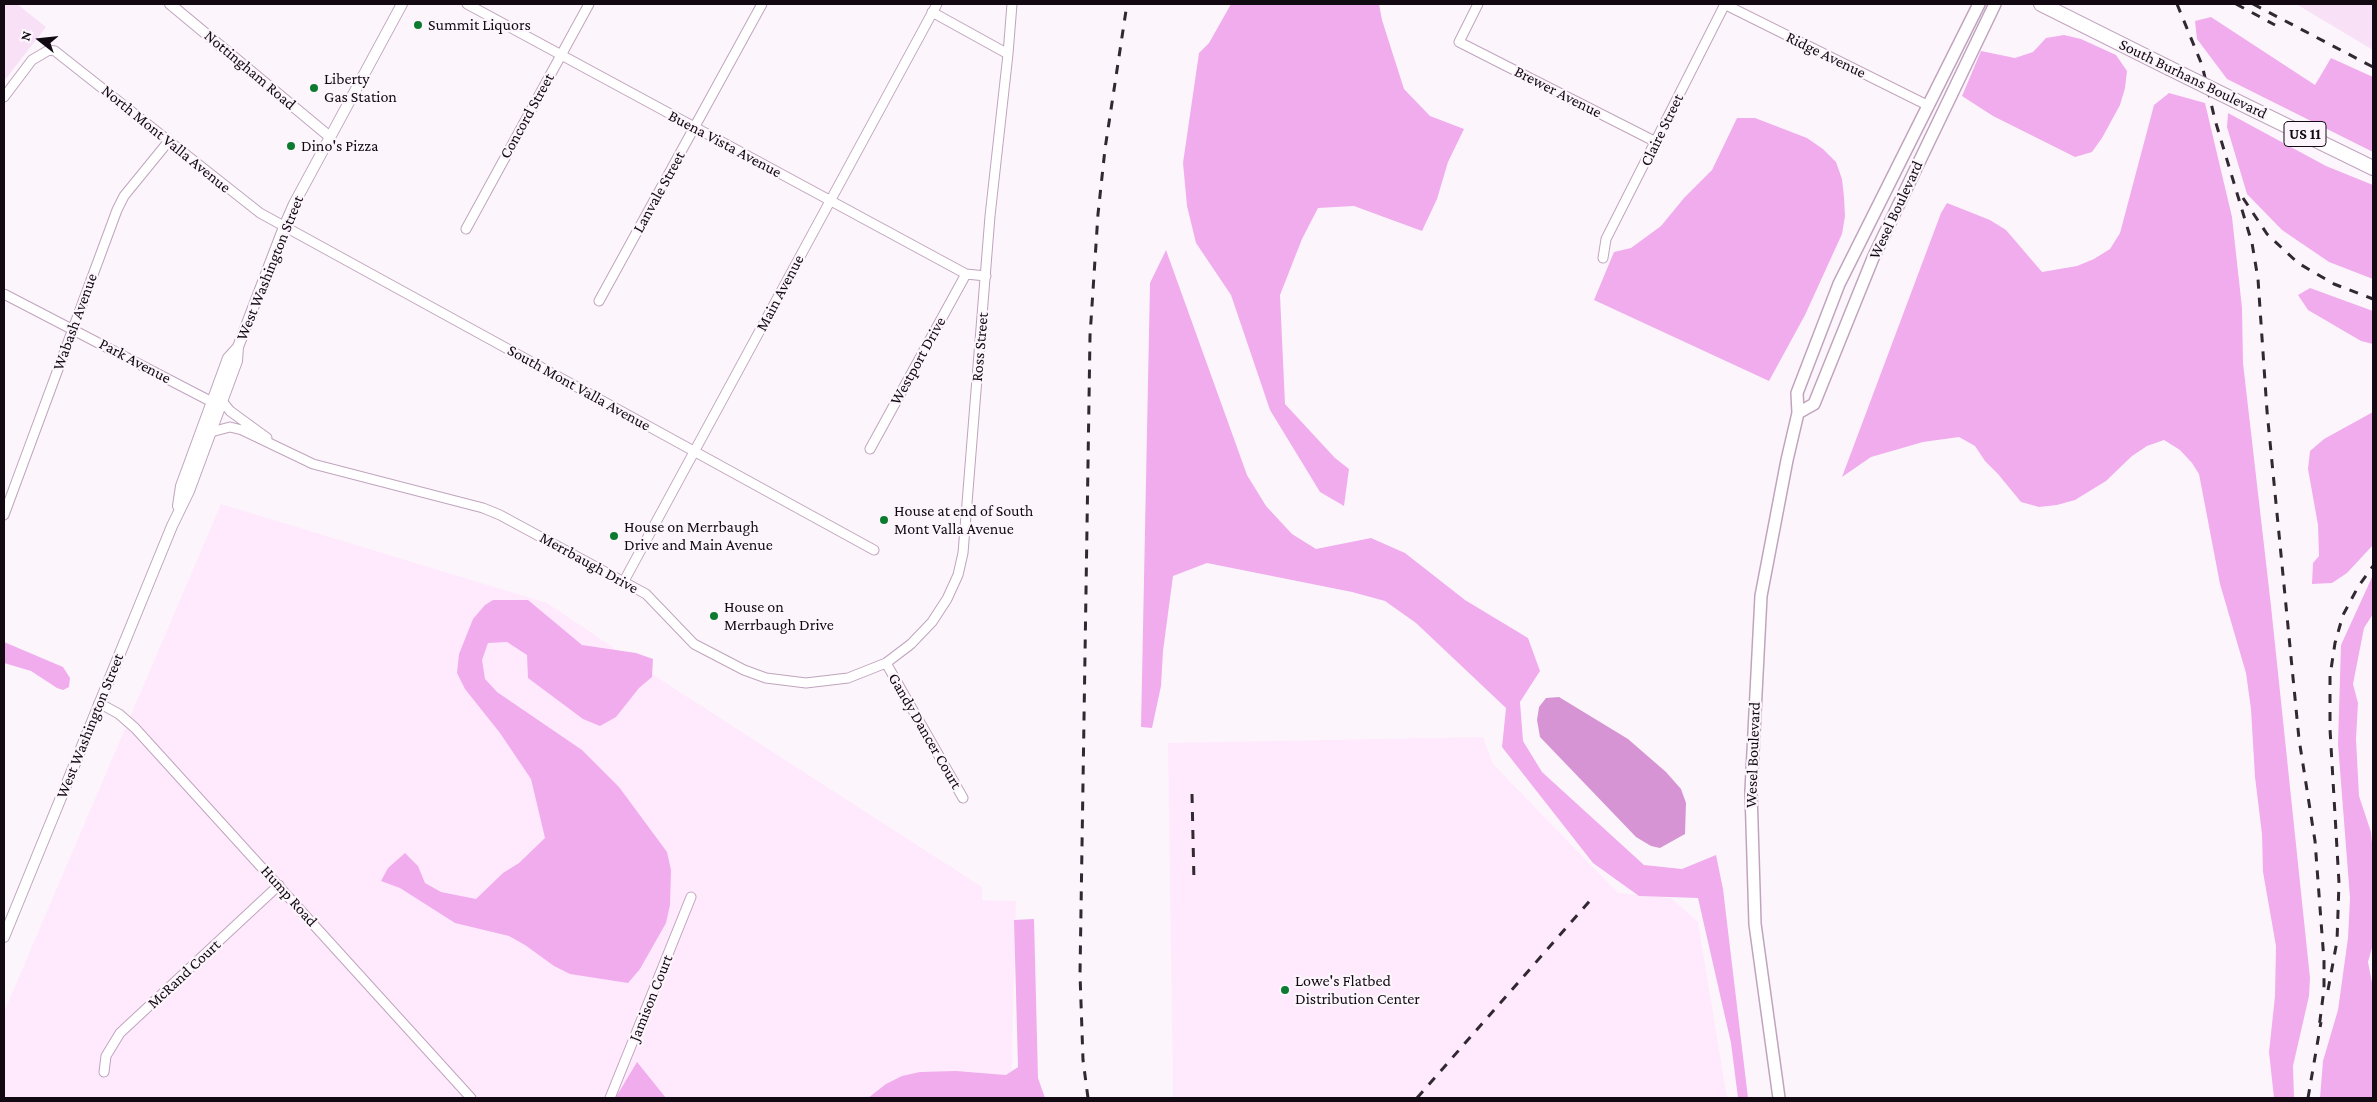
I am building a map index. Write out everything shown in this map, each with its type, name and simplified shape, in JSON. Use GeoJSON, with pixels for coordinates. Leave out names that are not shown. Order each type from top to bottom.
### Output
{"type":"FeatureCollection","features":[{"type":"Feature","properties":{"kind":"main road","name":"Wesel Boulevard"},"geometry":{"type":"LineString","coordinates":[[1778,1098],[1755,924],[1751,791],[1761,596],[1798,413],[1797,393],[1839,284],[1979,4]]}},
{"type":"Feature","properties":{"kind":"main road","name":"Wesel Boulevard"},"geometry":{"type":"LineString","coordinates":[[1798,413],[1814,404],[1870,266],[1995,4]]}},
{"type":"Feature","properties":{"kind":"main road","name":"South Burhans Boulevard"},"geometry":{"type":"LineString","coordinates":[[2040,4],[2373,168]]}},
{"type":"Feature","properties":{"kind":"street","name":"Nottingham Road"},"geometry":{"type":"LineString","coordinates":[[170,4],[330,137]]}},
{"type":"Feature","properties":{"kind":"street","name":"West Washington Street"},"geometry":{"type":"LineString","coordinates":[[177,515],[181,486],[217,402],[238,361],[238,347],[294,204],[402,4]]}},
{"type":"Feature","properties":{"kind":"street","name":"Buena Vista Avenue"},"geometry":{"type":"LineString","coordinates":[[467,4],[966,274],[986,276]]}},
{"type":"Feature","properties":{"kind":"street","name":"Concord Street"},"geometry":{"type":"LineString","coordinates":[[466,229],[589,4]]}},
{"type":"Feature","properties":{"kind":"street","name":"Lanvale Street"},"geometry":{"type":"LineString","coordinates":[[598,301],[762,4]]}},
{"type":"Feature","properties":{"kind":"street","name":"Ross Street"},"geometry":{"type":"LineString","coordinates":[[886,663],[911,644],[932,622],[947,598],[958,575],[966,526],[990,216],[1012,4]]}},
{"type":"Feature","properties":{"kind":"street","name":"Brewer Avenue"},"geometry":{"type":"LineString","coordinates":[[1478,4],[1459,42],[1656,142]]}},
{"type":"Feature","properties":{"kind":"street","name":"Ridge Avenue"},"geometry":{"type":"LineString","coordinates":[[1725,4],[1929,106]]}},
{"type":"Feature","properties":{"kind":"street","name":"Claire Street"},"geometry":{"type":"LineString","coordinates":[[1603,258],[1606,239],[1725,4]]}},
{"type":"Feature","properties":{"kind":"street"},"geometry":{"type":"LineString","coordinates":[[935,8],[1008,54]]}},
{"type":"Feature","properties":{"kind":"street","name":"Main Avenue"},"geometry":{"type":"LineString","coordinates":[[624,581],[935,8]]}},
{"type":"Feature","properties":{"kind":"street","name":"North Mont Valla Avenue"},"geometry":{"type":"LineString","coordinates":[[4,98],[32,60],[48,50],[61,54],[168,142],[260,213],[284,227]]}},
{"type":"Feature","properties":{"kind":"street","name":"Wabash Avenue"},"geometry":{"type":"LineString","coordinates":[[4,515],[117,210],[124,196],[168,142]]}},
{"type":"Feature","properties":{"kind":"street","name":"South Mont Valla Avenue"},"geometry":{"type":"LineString","coordinates":[[284,227],[874,550]]}},
{"type":"Feature","properties":{"kind":"street","name":"Westport Drive"},"geometry":{"type":"LineString","coordinates":[[870,449],[966,274]]}},
{"type":"Feature","properties":{"kind":"street","name":"Park Avenue"},"geometry":{"type":"LineString","coordinates":[[4,294],[217,402]]}},
{"type":"Feature","properties":{"kind":"street","name":"West Washington Street"},"geometry":{"type":"LineString","coordinates":[[4,937],[99,703],[177,515],[189,491],[211,432],[217,402]]}},
{"type":"Feature","properties":{"kind":"street","name":"Merrbaugh Drive"},"geometry":{"type":"LineString","coordinates":[[217,402],[253,426],[275,445]]}},
{"type":"Feature","properties":{"kind":"street","name":"Merrbaugh Drive"},"geometry":{"type":"LineString","coordinates":[[211,432],[221,428],[236,428],[313,464],[484,508],[646,594],[694,644],[724,662],[766,678],[806,683],[826,682],[864,673],[886,663]]}},
{"type":"Feature","properties":{"kind":"street","name":"Gandy Dancer Court"},"geometry":{"type":"LineString","coordinates":[[886,663],[963,798]]}},
{"type":"Feature","properties":{"kind":"street","name":"Hump Road"},"geometry":{"type":"LineString","coordinates":[[99,703],[119,714],[135,728],[471,1098]]}},
{"type":"Feature","properties":{"kind":"street","name":"McRand Court"},"geometry":{"type":"LineString","coordinates":[[104,1072],[106,1056],[120,1033],[279,885]]}},
{"type":"Feature","properties":{"kind":"street","name":"Jamison Court"},"geometry":{"type":"LineString","coordinates":[[610,1098],[691,897]]}},
{"type":"Feature","properties":{"kind":"shaded area"},"geometry":{"type":"Polygon","coordinates":[[[4,4],[17,4],[46,27],[4,81],[4,4]]]}},
{"type":"Feature","properties":{"kind":"shaded area"},"geometry":{"type":"Polygon","coordinates":[[[1231,4],[1379,4],[1382,20],[1404,89],[1430,116],[1464,129],[1448,162],[1437,199],[1422,231],[1354,206],[1318,208],[1302,239],[1280,295],[1285,404],[1335,458],[1349,469],[1344,506],[1320,492],[1270,410],[1231,295],[1196,243],[1187,206],[1183,163],[1199,53],[1209,43],[1231,4]]]}},
{"type":"Feature","properties":{"kind":"shaded area"},"geometry":{"type":"Polygon","coordinates":[[[2296,4],[2373,4],[2373,50],[2296,4]]]}},
{"type":"Feature","properties":{"kind":"shaded area"},"geometry":{"type":"Polygon","coordinates":[[[2211,17],[2315,85],[2331,58],[2373,77],[2373,152],[2227,79],[2197,39],[2195,21],[2211,17]]]}},
{"type":"Feature","properties":{"kind":"shaded area"},"geometry":{"type":"Polygon","coordinates":[[[2064,35],[2081,39],[2116,55],[2127,71],[2120,105],[2102,138],[2092,152],[2075,157],[1993,116],[1962,96],[1981,51],[2015,58],[2033,52],[2046,38],[2064,35]]]}},
{"type":"Feature","properties":{"kind":"shaded area"},"geometry":{"type":"Polygon","coordinates":[[[2169,93],[2205,103],[2232,217],[2242,308],[2243,363],[2271,606],[2310,978],[2309,996],[2293,1066],[2294,1098],[2274,1098],[2269,1052],[2275,996],[2276,946],[2263,872],[2262,834],[2246,673],[2220,584],[2199,474],[2192,463],[2180,450],[2164,440],[2147,446],[2132,456],[2106,481],[2075,500],[2039,507],[2021,502],[1985,461],[1975,446],[1959,437],[1923,442],[1871,457],[1842,477],[1941,213],[1947,203],[1990,220],[2006,230],[2042,272],[2077,266],[2094,259],[2110,249],[2120,233],[2154,105],[2169,93]]]}},
{"type":"Feature","properties":{"kind":"shaded area"},"geometry":{"type":"Polygon","coordinates":[[[2228,113],[2326,166],[2373,185],[2373,279],[2329,262],[2282,230],[2247,194],[2227,127],[2228,113]]]}},
{"type":"Feature","properties":{"kind":"shaded area"},"geometry":{"type":"Polygon","coordinates":[[[1737,118],[1755,118],[1807,138],[1823,149],[1836,162],[1842,179],[1845,216],[1842,234],[1805,315],[1769,381],[1594,300],[1614,252],[1631,248],[1661,226],[1684,198],[1712,170],[1737,118]]]}},
{"type":"Feature","properties":{"kind":"shaded area"},"geometry":{"type":"Polygon","coordinates":[[[1166,250],[1247,475],[1266,506],[1292,534],[1316,549],[1371,538],[1405,553],[1465,600],[1528,638],[1540,671],[1520,702],[1523,741],[1542,772],[1644,865],[1682,869],[1716,855],[1723,889],[1748,1098],[1738,1098],[1731,1043],[1698,898],[1639,896],[1593,863],[1502,747],[1506,708],[1416,623],[1385,601],[1352,592],[1207,563],[1173,576],[1163,651],[1161,686],[1152,728],[1141,727],[1150,283],[1166,250]]]}},
{"type":"Feature","properties":{"kind":"shaded area"},"geometry":{"type":"Polygon","coordinates":[[[2310,288],[2373,311],[2373,344],[2361,341],[2308,310],[2298,295],[2310,288]]]}},
{"type":"Feature","properties":{"kind":"shaded area"},"geometry":{"type":"Polygon","coordinates":[[[2373,412],[2373,545],[2347,573],[2332,583],[2312,584],[2313,563],[2319,556],[2318,525],[2308,469],[2310,451],[2324,439],[2373,412]]]}},
{"type":"Feature","properties":{"kind":"shaded area"},"geometry":{"type":"Polygon","coordinates":[[[221,504],[547,603],[669,685],[982,887],[982,900],[1016,901],[1011,1098],[4,1098],[4,1012],[221,504]]]}},
{"type":"Feature","properties":{"kind":"shaded area"},"geometry":{"type":"Polygon","coordinates":[[[2373,575],[2373,614],[2364,628],[2353,684],[2358,703],[2356,739],[2359,796],[2371,832],[2373,855],[2373,944],[2368,962],[2373,988],[2373,1094],[2372,1098],[2320,1098],[2323,1061],[2338,1010],[2348,938],[2350,898],[2338,744],[2341,645],[2373,575]]]}},
{"type":"Feature","properties":{"kind":"shaded area"},"geometry":{"type":"Polygon","coordinates":[[[493,600],[528,600],[582,645],[636,653],[653,659],[652,677],[639,688],[616,717],[600,726],[583,719],[528,678],[527,655],[507,642],[488,643],[482,660],[485,679],[497,692],[582,750],[619,787],[667,852],[671,870],[670,905],[666,923],[640,969],[628,983],[570,974],[554,966],[509,936],[455,923],[400,888],[381,881],[388,868],[405,853],[418,866],[425,883],[441,892],[476,899],[503,873],[519,863],[545,838],[531,779],[500,733],[465,689],[457,673],[459,654],[473,619],[485,605],[493,600]]]}},
{"type":"Feature","properties":{"kind":"shaded area"},"geometry":{"type":"Polygon","coordinates":[[[4,642],[63,667],[70,678],[69,687],[63,690],[57,688],[31,671],[4,663],[4,642]]]}},
{"type":"Feature","properties":{"kind":"shaded area"},"geometry":{"type":"Polygon","coordinates":[[[1559,697],[1628,739],[1666,772],[1681,789],[1686,803],[1685,834],[1660,848],[1651,846],[1636,837],[1540,737],[1537,720],[1539,707],[1546,698],[1559,697]]]}},
{"type":"Feature","properties":{"kind":"shaded area"},"geometry":{"type":"Polygon","coordinates":[[[1483,737],[1493,764],[1618,893],[1671,898],[1698,922],[1727,1098],[1173,1098],[1168,743],[1483,737]]]}},
{"type":"Feature","properties":{"kind":"shaded area"},"geometry":{"type":"Polygon","coordinates":[[[1034,919],[1038,1078],[1045,1098],[868,1098],[886,1084],[902,1076],[920,1072],[956,1071],[1006,1075],[1018,1067],[1014,920],[1034,919]]]}},
{"type":"Feature","properties":{"kind":"shaded area"},"geometry":{"type":"Polygon","coordinates":[[[637,1062],[666,1098],[616,1097],[637,1062]]]}},
{"type":"Feature","properties":{"kind":"railway"},"geometry":{"type":"LineString","coordinates":[[1088,1098],[1083,1060],[1080,974],[1090,336],[1098,214],[1105,149],[1127,4]]}},
{"type":"Feature","properties":{"kind":"railway"},"geometry":{"type":"LineString","coordinates":[[2177,4],[2202,65],[2215,120],[2252,243],[2258,279],[2267,411],[2299,739],[2315,841],[2324,961],[2324,989],[2319,1028]]}},
{"type":"Feature","properties":{"kind":"railway"},"geometry":{"type":"LineString","coordinates":[[2236,4],[2275,25]]}},
{"type":"Feature","properties":{"kind":"railway"},"geometry":{"type":"LineString","coordinates":[[2253,4],[2373,67]]}},
{"type":"Feature","properties":{"kind":"railway"},"geometry":{"type":"LineString","coordinates":[[2243,198],[2267,234],[2298,263],[2334,284],[2373,299]]}},
{"type":"Feature","properties":{"kind":"railway"},"geometry":{"type":"LineString","coordinates":[[2328,990],[2337,941],[2339,883],[2330,729],[2330,676],[2335,643],[2343,615],[2358,587],[2373,566]]}},
{"type":"Feature","properties":{"kind":"railway"},"geometry":{"type":"LineString","coordinates":[[1192,794],[1194,882]]}},
{"type":"Feature","properties":{"kind":"railway"},"geometry":{"type":"LineString","coordinates":[[1417,1098],[1594,896]]}},
{"type":"Feature","properties":{"kind":"railway"},"geometry":{"type":"LineString","coordinates":[[2308,1098],[2321,1022]]}},
{"type":"Feature","properties":{"kind":"place","name":"Summit Liquors"},"geometry":{"type":"Point","coordinates":[418,25]}},
{"type":"Feature","properties":{"kind":"place","name":"Liberty Gas Station"},"geometry":{"type":"Point","coordinates":[314,88]}},
{"type":"Feature","properties":{"kind":"place","name":"Dino's Pizza"},"geometry":{"type":"Point","coordinates":[291,146]}},
{"type":"Feature","properties":{"kind":"place","name":"House at end of South Mont Valla Avenue"},"geometry":{"type":"Point","coordinates":[884,520]}},
{"type":"Feature","properties":{"kind":"place","name":"House on Merrbaugh Drive and Main Avenue"},"geometry":{"type":"Point","coordinates":[614,536]}},
{"type":"Feature","properties":{"kind":"place","name":"House on Merrbaugh Drive"},"geometry":{"type":"Point","coordinates":[714,616]}},
{"type":"Feature","properties":{"kind":"place","name":"Lowe's Flatbed Distribution Center"},"geometry":{"type":"Point","coordinates":[1285,990]}}]}
